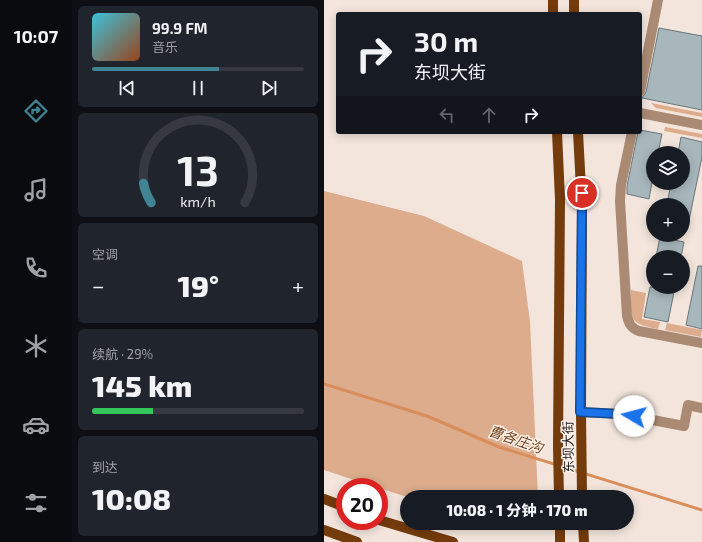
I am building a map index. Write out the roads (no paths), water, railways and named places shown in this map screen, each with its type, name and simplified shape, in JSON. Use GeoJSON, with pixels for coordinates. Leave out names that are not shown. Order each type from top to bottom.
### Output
{"type":"FeatureCollection","features":[{"type":"Feature","properties":{"kind":"main road"},"geometry":{"type":"LineString","coordinates":[[553,0],[553,12]]}},
{"type":"Feature","properties":{"kind":"main road"},"geometry":{"type":"LineString","coordinates":[[574,0],[574,12]]}},
{"type":"Feature","properties":{"kind":"main road","name":"东坝大街"},"geometry":{"type":"LineString","coordinates":[[557,134],[560,200],[559,490]]}},
{"type":"Feature","properties":{"kind":"main road","name":"东坝大街"},"geometry":{"type":"LineString","coordinates":[[578,134],[582,208],[580,412],[582,490]]}},
{"type":"Feature","properties":{"kind":"main road"},"geometry":{"type":"LineString","coordinates":[[324,499],[336,504]]}},
{"type":"Feature","properties":{"kind":"main road"},"geometry":{"type":"LineString","coordinates":[[388,523],[453,542]]}},
{"type":"Feature","properties":{"kind":"main road"},"geometry":{"type":"LineString","coordinates":[[324,530],[357,542]]}},
{"type":"Feature","properties":{"kind":"main road"},"geometry":{"type":"LineString","coordinates":[[560,530],[560,542]]}},
{"type":"Feature","properties":{"kind":"main road"},"geometry":{"type":"LineString","coordinates":[[583,530],[584,542]]}},
{"type":"Feature","properties":{"kind":"lane"},"geometry":{"type":"LineString","coordinates":[[642,81],[658,0]]}},
{"type":"Feature","properties":{"kind":"lane"},"geometry":{"type":"LineString","coordinates":[[642,113],[702,125]]}},
{"type":"Feature","properties":{"kind":"lane"},"geometry":{"type":"LineString","coordinates":[[632,134],[621,186],[620,201],[627,316],[629,323],[634,329],[639,331],[702,343]]}},
{"type":"Feature","properties":{"kind":"lane"},"geometry":{"type":"LineString","coordinates":[[580,412],[621,414],[684,426],[688,405],[702,408]]}},
{"type":"Feature","properties":{"kind":"waterway","name":"曹各庄沟"},"geometry":{"type":"LineString","coordinates":[[324,384],[427,416],[499,447],[702,510]]}}]}
